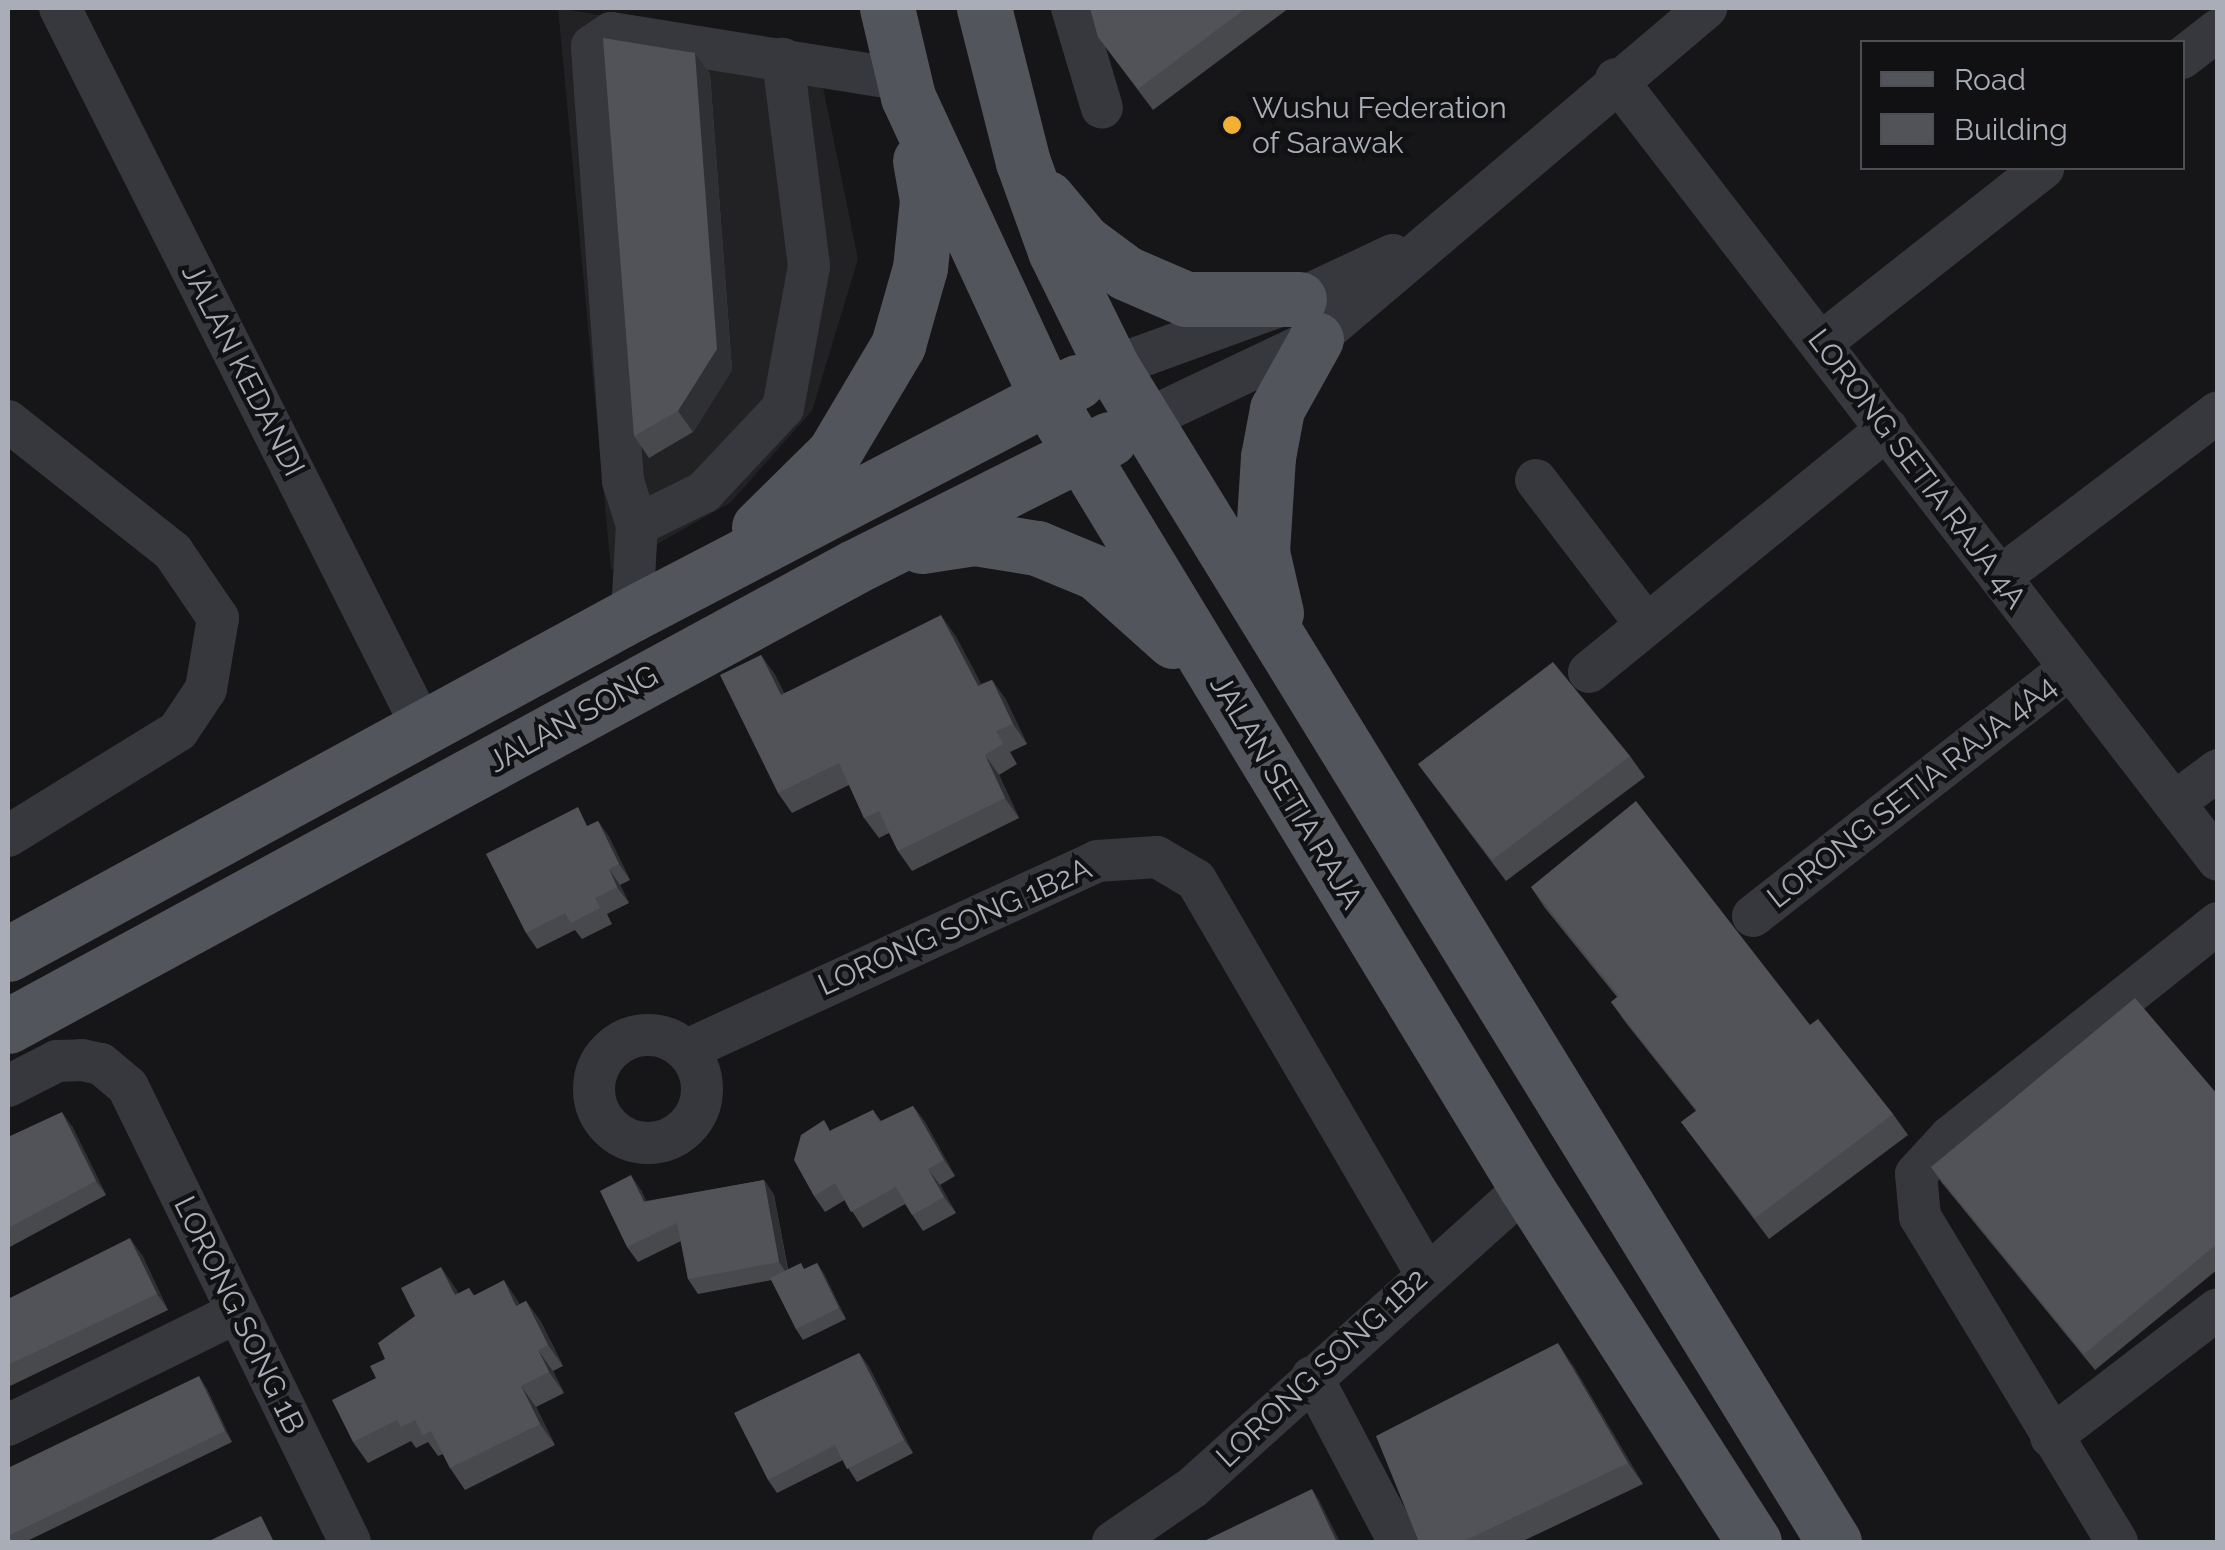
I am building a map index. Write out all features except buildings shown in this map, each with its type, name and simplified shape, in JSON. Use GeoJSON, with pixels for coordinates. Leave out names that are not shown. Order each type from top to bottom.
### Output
{"type":"FeatureCollection","features":[{"type":"Feature","properties":{"kind":"main road","name":"JALAN SETIA RAJA"},"geometry":{"type":"LineString","coordinates":[[887,8],[906,88],[1046,396],[1526,1187],[1754,1542]]}},
{"type":"Feature","properties":{"kind":"main road"},"geometry":{"type":"LineString","coordinates":[[984,8],[1023,162],[1055,251],[1112,367],[1834,1542]]}},
{"type":"Feature","properties":{"kind":"main road"},"geometry":{"type":"LineString","coordinates":[[705,575],[834,453],[898,345],[920,268],[928,200],[906,88]]}},
{"type":"Feature","properties":{"kind":"main road"},"geometry":{"type":"LineString","coordinates":[[1023,162],[1084,242],[1126,273],[1186,299],[1308,319],[1277,409],[1262,507],[1262,552],[1292,660]]}},
{"type":"Feature","properties":{"kind":"main road","name":"JALAN SONG"},"geometry":{"type":"LineString","coordinates":[[8,954],[425,732],[705,575],[1046,396],[1112,367]]}},
{"type":"Feature","properties":{"kind":"main road","name":"JALAN SONG"},"geometry":{"type":"LineString","coordinates":[[8,1026],[854,567],[1143,421]]}},
{"type":"Feature","properties":{"kind":"main road"},"geometry":{"type":"LineString","coordinates":[[854,567],[926,544],[975,538],[1037,548],[1097,573],[1228,697]]}},
{"type":"Feature","properties":{"kind":"main road"},"geometry":{"type":"LineString","coordinates":[[425,732],[438,747],[452,750],[567,698],[679,662]]}},
{"type":"Feature","properties":{"kind":"street","name":"JALAN KEDANDI"},"geometry":{"type":"LineString","coordinates":[[60,8],[425,732]]}},
{"type":"Feature","properties":{"kind":"street"},"geometry":{"type":"LineString","coordinates":[[1072,8],[1102,108]]}},
{"type":"Feature","properties":{"kind":"street"},"geometry":{"type":"LineString","coordinates":[[1143,421],[1308,319],[1442,229],[1616,79],[1706,8]]}},
{"type":"Feature","properties":{"kind":"street"},"geometry":{"type":"LineString","coordinates":[[2185,56],[2218,30]]}},
{"type":"Feature","properties":{"kind":"street"},"geometry":{"type":"LineString","coordinates":[[632,614],[637,525],[624,482],[592,46],[611,33],[783,59],[906,88]]}},
{"type":"Feature","properties":{"kind":"street"},"geometry":{"type":"LineString","coordinates":[[637,525],[704,492],[783,408],[809,266],[783,59]]}},
{"type":"Feature","properties":{"kind":"street","name":"LORONG SETIA RAJA 4A"},"geometry":{"type":"LineString","coordinates":[[1616,79],[2218,860]]}},
{"type":"Feature","properties":{"kind":"street"},"geometry":{"type":"LineString","coordinates":[[1821,343],[2040,170]]}},
{"type":"Feature","properties":{"kind":"street"},"geometry":{"type":"LineString","coordinates":[[1112,367],[1308,319]]}},
{"type":"Feature","properties":{"kind":"street"},"geometry":{"type":"LineString","coordinates":[[2000,577],[2218,412]]}},
{"type":"Feature","properties":{"kind":"street"},"geometry":{"type":"LineString","coordinates":[[8,421],[173,552],[218,618],[206,689],[178,731],[8,836]]}},
{"type":"Feature","properties":{"kind":"street"},"geometry":{"type":"LineString","coordinates":[[1589,672],[1644,622],[1887,429]]}},
{"type":"Feature","properties":{"kind":"street"},"geometry":{"type":"LineString","coordinates":[[1536,480],[1644,622]]}},
{"type":"Feature","properties":{"kind":"street","name":"LORONG SETIA RAJA 4A4"},"geometry":{"type":"LineString","coordinates":[[1753,916],[2070,668]]}},
{"type":"Feature","properties":{"kind":"street"},"geometry":{"type":"LineString","coordinates":[[2174,803],[2218,770]]}},
{"type":"Feature","properties":{"kind":"street","name":"LORONG SONG 1B2A"},"geometry":{"type":"LineString","coordinates":[[686,1050],[1096,861],[1157,858],[1196,880],[1426,1272]]}},
{"type":"Feature","properties":{"kind":"street"},"geometry":{"type":"LineString","coordinates":[[2118,1542],[1920,1217],[1916,1174],[1950,1138],[2218,924]]}},
{"type":"Feature","properties":{"kind":"street","name":"LORONG SONG 1B"},"geometry":{"type":"LineString","coordinates":[[8,1086],[57,1061],[82,1060],[101,1064],[128,1087],[350,1542]]}},
{"type":"Feature","properties":{"kind":"street","name":"LORONG SONG 1B2"},"geometry":{"type":"LineString","coordinates":[[1113,1542],[1192,1488],[1426,1272],[1526,1187]]}},
{"type":"Feature","properties":{"kind":"street"},"geometry":{"type":"LineString","coordinates":[[2051,1437],[2218,1308]]}},
{"type":"Feature","properties":{"kind":"street"},"geometry":{"type":"LineString","coordinates":[[8,1425],[238,1312]]}},
{"type":"Feature","properties":{"kind":"street"},"geometry":{"type":"LineString","coordinates":[[1312,1377],[1399,1542]]}},
{"type":"Feature","properties":{"kind":"shaded area"},"geometry":{"type":"Polygon","coordinates":[[[558,8],[816,53],[858,259],[812,411],[730,503],[611,570],[558,8]]]}},
{"type":"Feature","properties":{"kind":"place","name":"Wushu Federation of Sarawak"},"geometry":{"type":"Point","coordinates":[1232,125]}}]}
